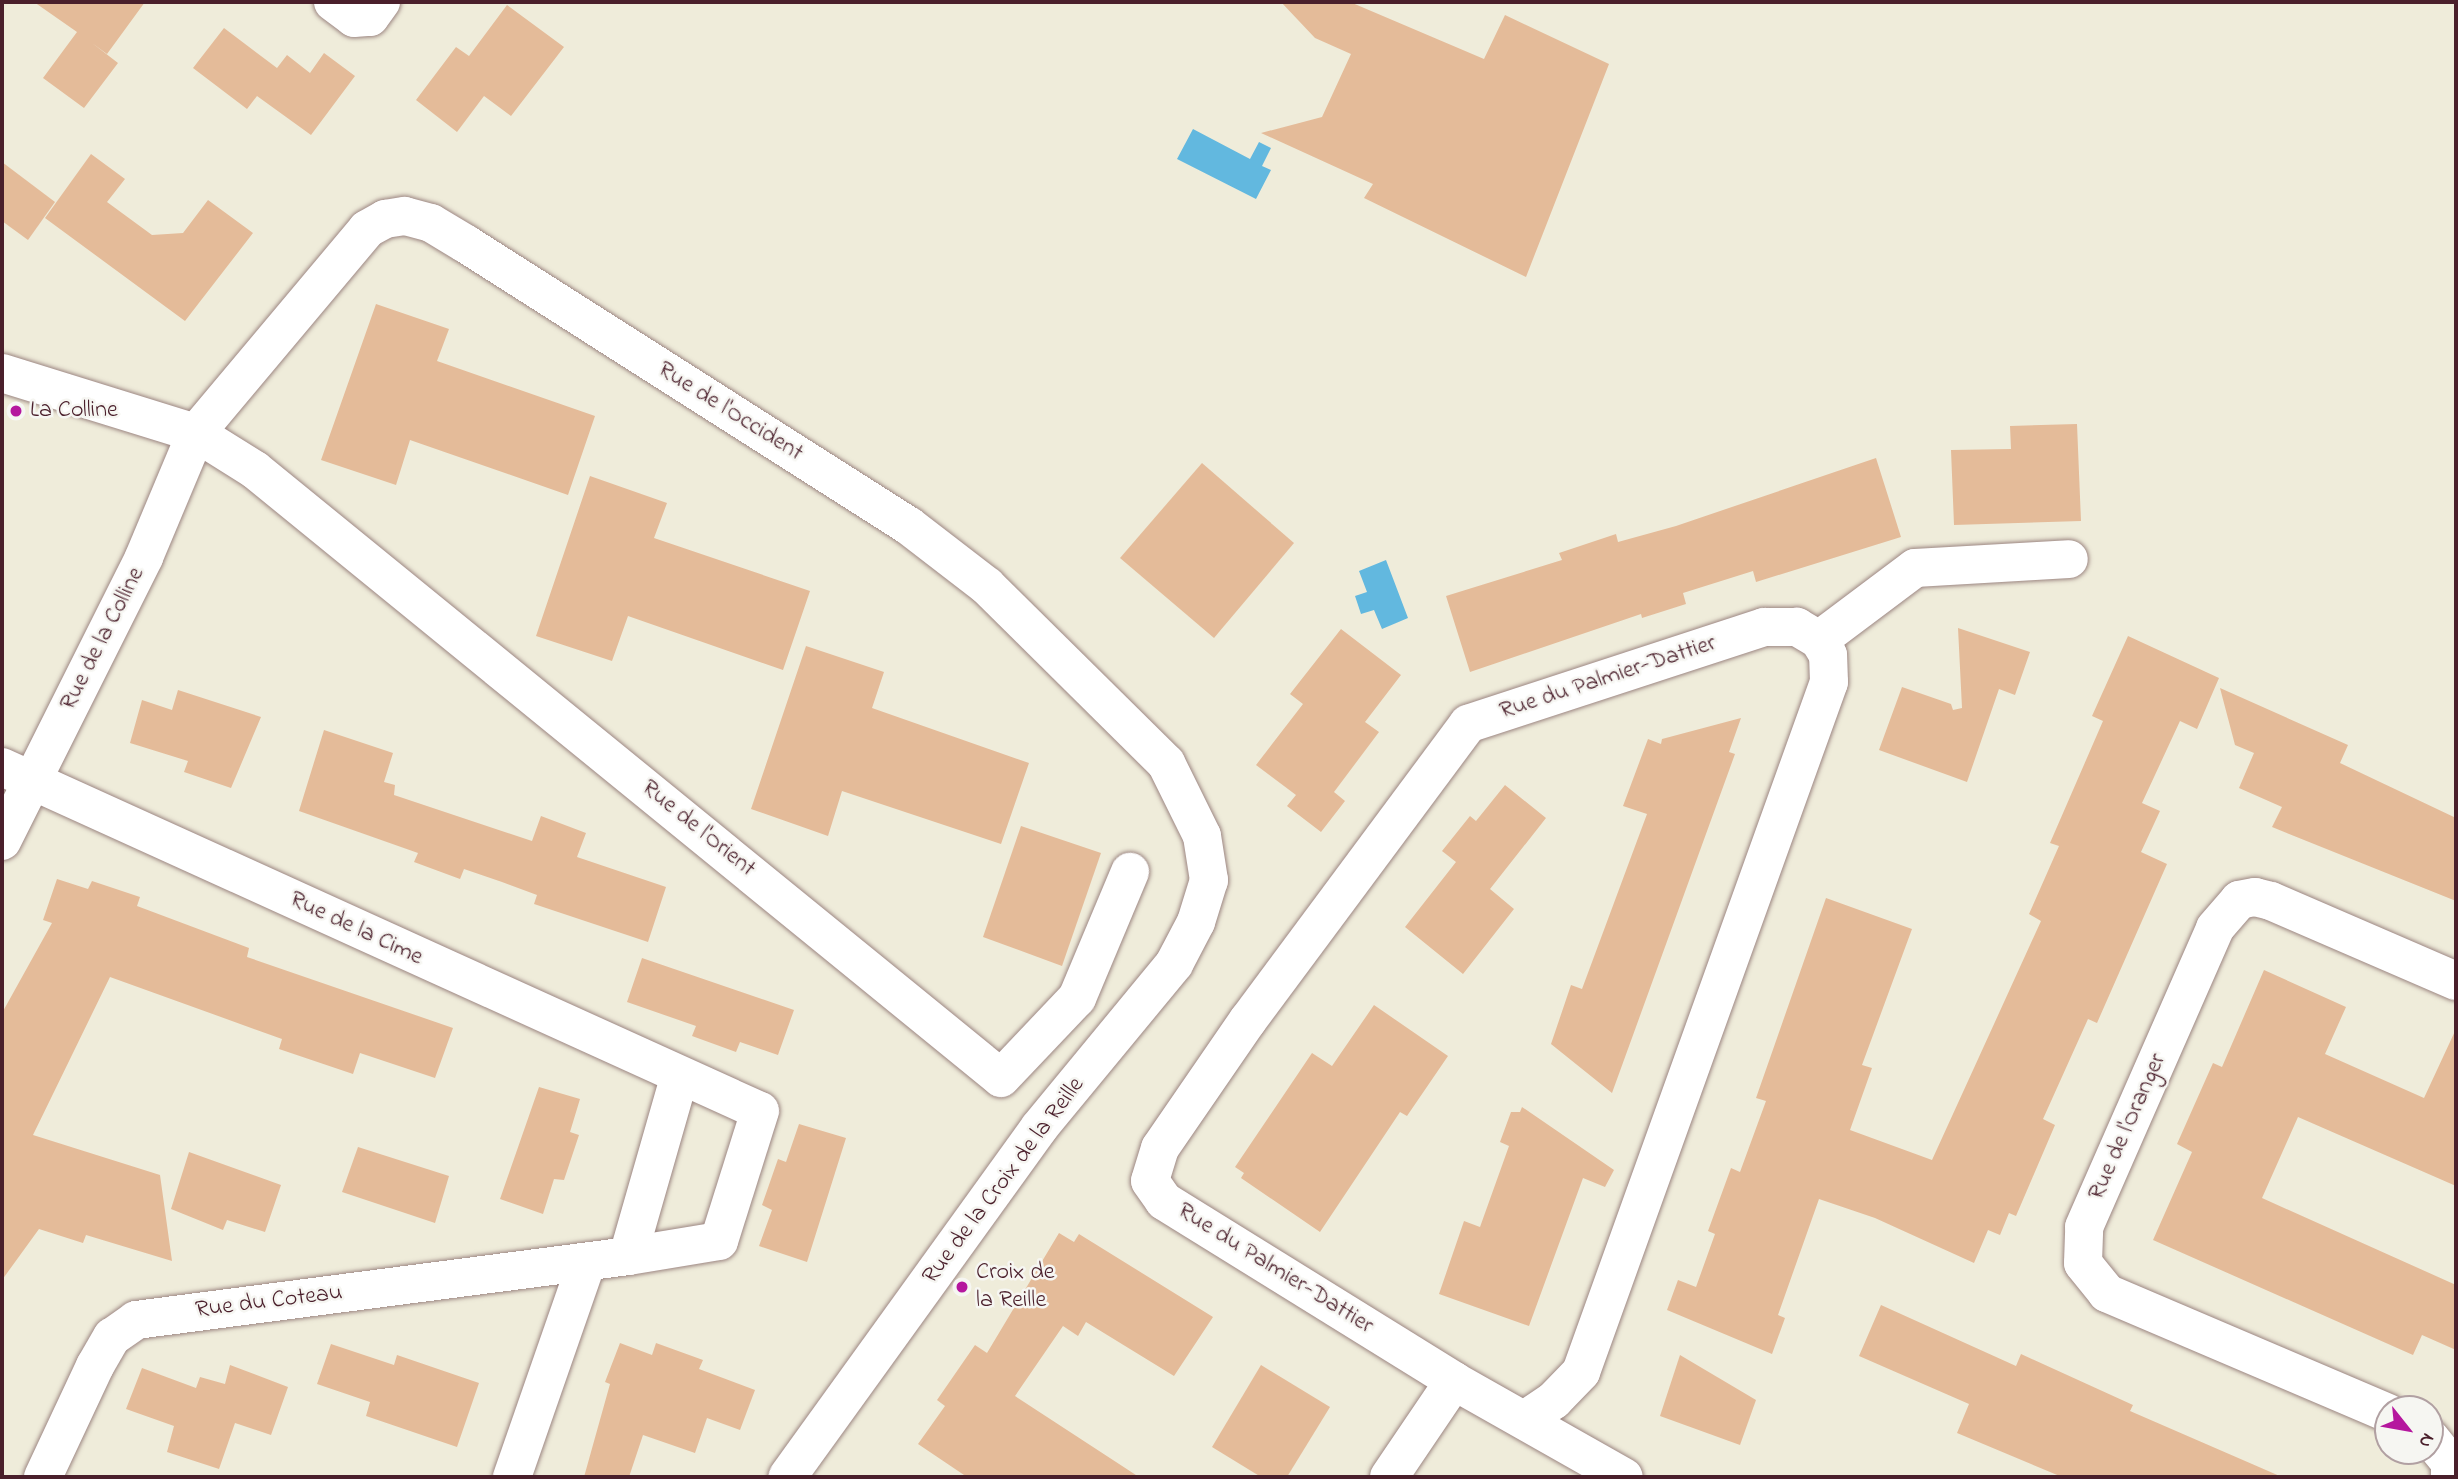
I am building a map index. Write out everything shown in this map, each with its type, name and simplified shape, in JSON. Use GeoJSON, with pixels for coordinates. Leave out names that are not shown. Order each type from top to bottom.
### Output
{"type":"FeatureCollection","features":[{"type":"Feature","properties":{"kind":"street"},"geometry":{"type":"LineString","coordinates":[[333,2],[354,18],[370,17],[381,2]]}},
{"type":"Feature","properties":{"kind":"street","name":"Rue de l'Occident"},"geometry":{"type":"LineString","coordinates":[[197,433],[367,229],[405,216],[431,223],[909,526],[988,586],[1166,763],[1202,836],[1209,880]]}},
{"type":"Feature","properties":{"kind":"street"},"geometry":{"type":"LineString","coordinates":[[2,373],[197,433]]}},
{"type":"Feature","properties":{"kind":"street","name":"Rue de la Colline"},"geometry":{"type":"LineString","coordinates":[[2,841],[17,774],[144,557],[197,433]]}},
{"type":"Feature","properties":{"kind":"street","name":"Rue de l'Orient"},"geometry":{"type":"LineString","coordinates":[[197,433],[255,470],[1001,1078],[1077,998],[1130,872]]}},
{"type":"Feature","properties":{"kind":"street"},"geometry":{"type":"LineString","coordinates":[[1526,1419],[1555,1400],[1581,1372],[1829,682],[1828,655],[1819,640],[1915,568],[2069,559]]}},
{"type":"Feature","properties":{"kind":"street","name":"Rue du Palmier-Dattier"},"geometry":{"type":"LineString","coordinates":[[1454,1381],[1164,1201],[1150,1181],[1160,1148],[1248,1020],[1468,724],[1764,627],[1797,627],[1819,640]]}},
{"type":"Feature","properties":{"kind":"street","name":"Rue de la Cime"},"geometry":{"type":"LineString","coordinates":[[17,774],[680,1078],[760,1111],[719,1241],[628,1256]]}},
{"type":"Feature","properties":{"kind":"street","name":"Rue de la Croix de la Reille"},"geometry":{"type":"LineString","coordinates":[[787,1477],[1039,1128],[1174,964],[1196,922],[1209,880]]}},
{"type":"Feature","properties":{"kind":"street","name":"Rue de l'Oranger"},"geometry":{"type":"LineString","coordinates":[[2374,1407],[2107,1293],[2083,1263],[2084,1227],[2215,928],[2239,900],[2255,897],[2272,901],[2456,981]]}},
{"type":"Feature","properties":{"kind":"street"},"geometry":{"type":"LineString","coordinates":[[628,1256],[680,1078]]}},
{"type":"Feature","properties":{"kind":"street","name":"Rue du Coteau"},"geometry":{"type":"LineString","coordinates":[[43,1477],[95,1366],[112,1338],[136,1320],[586,1265],[628,1256]]}},
{"type":"Feature","properties":{"kind":"street"},"geometry":{"type":"LineString","coordinates":[[512,1477],[586,1265]]}},
{"type":"Feature","properties":{"kind":"street"},"geometry":{"type":"LineString","coordinates":[[1389,1477],[1454,1381],[1526,1419],[1624,1477]]}},
{"type":"Feature","properties":{"kind":"street"},"geometry":{"type":"LineString","coordinates":[[2444,1456],[2450,1463],[2450,1477]]}},
{"type":"Feature","properties":{"kind":"water"},"geometry":{"type":"Polygon","coordinates":[[[1193,129],[1250,159],[1259,142],[1271,148],[1262,166],[1271,170],[1256,199],[1177,159],[1193,129]]]}},
{"type":"Feature","properties":{"kind":"water"},"geometry":{"type":"Polygon","coordinates":[[[1386,560],[1408,618],[1382,629],[1374,610],[1361,614],[1355,596],[1367,592],[1359,571],[1386,560]]]}},
{"type":"Feature","properties":{"kind":"building"},"geometry":{"type":"Polygon","coordinates":[[[34,2],[145,2],[107,54],[92,43],[118,63],[84,108],[43,78],[77,32],[34,2]]]}},
{"type":"Feature","properties":{"kind":"building"},"geometry":{"type":"Polygon","coordinates":[[[1281,2],[1350,2],[1484,59],[1505,15],[1609,64],[1526,277],[1364,198],[1373,184],[1261,133],[1322,117],[1351,54],[1315,38],[1281,2]]]}},
{"type":"Feature","properties":{"kind":"building"},"geometry":{"type":"Polygon","coordinates":[[[507,5],[564,47],[511,116],[484,96],[457,132],[416,100],[456,47],[469,56],[507,5]]]}},
{"type":"Feature","properties":{"kind":"building"},"geometry":{"type":"Polygon","coordinates":[[[224,28],[277,68],[287,55],[310,73],[324,53],[355,76],[311,135],[257,96],[247,109],[193,68],[224,28]]]}},
{"type":"Feature","properties":{"kind":"building"},"geometry":{"type":"Polygon","coordinates":[[[91,154],[125,179],[107,202],[152,235],[183,233],[208,200],[253,233],[185,321],[45,218],[91,154]]]}},
{"type":"Feature","properties":{"kind":"building"},"geometry":{"type":"Polygon","coordinates":[[[2,162],[55,202],[28,240],[2,221],[2,162]]]}},
{"type":"Feature","properties":{"kind":"building"},"geometry":{"type":"Polygon","coordinates":[[[376,304],[449,329],[437,361],[595,416],[568,495],[410,440],[396,485],[321,460],[376,304]]]}},
{"type":"Feature","properties":{"kind":"building"},"geometry":{"type":"Polygon","coordinates":[[[2077,424],[2081,521],[1954,525],[1951,450],[2011,449],[2010,426],[2077,424]]]}},
{"type":"Feature","properties":{"kind":"building"},"geometry":{"type":"Polygon","coordinates":[[[1876,458],[1901,537],[1756,582],[1753,571],[1683,593],[1686,604],[1642,618],[1641,614],[1470,672],[1446,596],[1562,560],[1559,553],[1616,534],[1618,542],[1676,526],[1876,458]]]}},
{"type":"Feature","properties":{"kind":"building"},"geometry":{"type":"Polygon","coordinates":[[[1202,463],[1294,543],[1214,638],[1120,558],[1202,463]]]}},
{"type":"Feature","properties":{"kind":"building"},"geometry":{"type":"Polygon","coordinates":[[[590,476],[667,503],[654,538],[810,591],[783,670],[628,616],[612,661],[536,636],[590,476]]]}},
{"type":"Feature","properties":{"kind":"building"},"geometry":{"type":"Polygon","coordinates":[[[1958,628],[2030,652],[2015,695],[1999,689],[1967,782],[1879,750],[1902,687],[1951,704],[1953,710],[1962,708],[1958,628]]]}},
{"type":"Feature","properties":{"kind":"building"},"geometry":{"type":"Polygon","coordinates":[[[1341,629],[1401,675],[1365,722],[1379,732],[1334,792],[1345,801],[1321,832],[1287,806],[1296,795],[1256,765],[1303,704],[1290,694],[1341,629]]]}},
{"type":"Feature","properties":{"kind":"building"},"geometry":{"type":"Polygon","coordinates":[[[2128,636],[2219,678],[2197,729],[2180,721],[2142,803],[2160,811],[2141,852],[2167,864],[2097,1023],[2088,1019],[2043,1119],[2055,1125],[2016,1216],[2009,1213],[2000,1235],[1988,1230],[1974,1263],[1875,1218],[1819,1199],[1778,1315],[1785,1318],[1772,1354],[1667,1310],[1678,1280],[1696,1287],[1715,1234],[1708,1231],[1731,1168],[1740,1172],[1766,1101],[1756,1098],[1826,898],[1912,929],[1862,1065],[1872,1068],[1850,1130],[1932,1160],[2041,921],[2029,914],[2059,846],[2050,843],[2103,721],[2092,716],[2128,636]]]}},
{"type":"Feature","properties":{"kind":"building"},"geometry":{"type":"Polygon","coordinates":[[[806,646],[884,672],[872,708],[1029,763],[1001,844],[842,791],[828,836],[751,809],[806,646]]]}},
{"type":"Feature","properties":{"kind":"building"},"geometry":{"type":"Polygon","coordinates":[[[2220,688],[2348,745],[2340,763],[2456,818],[2456,901],[2272,827],[2282,807],[2239,788],[2254,753],[2235,745],[2220,688]]]}},
{"type":"Feature","properties":{"kind":"building"},"geometry":{"type":"Polygon","coordinates":[[[178,690],[261,717],[231,788],[184,772],[188,761],[130,743],[142,700],[172,710],[178,690]]]}},
{"type":"Feature","properties":{"kind":"building"},"geometry":{"type":"Polygon","coordinates":[[[1741,718],[1729,752],[1735,754],[1612,1093],[1551,1044],[1571,985],[1582,989],[1647,814],[1623,806],[1648,739],[1661,744],[1662,739],[1741,718]]]}},
{"type":"Feature","properties":{"kind":"building"},"geometry":{"type":"Polygon","coordinates":[[[324,730],[393,753],[384,782],[395,785],[394,795],[532,841],[541,816],[586,833],[577,857],[666,887],[648,942],[534,904],[537,895],[464,869],[460,879],[414,862],[418,853],[299,811],[324,730]]]}},
{"type":"Feature","properties":{"kind":"building"},"geometry":{"type":"Polygon","coordinates":[[[1505,785],[1546,818],[1490,889],[1514,909],[1463,974],[1405,927],[1456,862],[1442,851],[1470,816],[1476,821],[1505,785]]]}},
{"type":"Feature","properties":{"kind":"building"},"geometry":{"type":"Polygon","coordinates":[[[1021,826],[1101,853],[1062,966],[983,937],[1021,826]]]}},
{"type":"Feature","properties":{"kind":"building"},"geometry":{"type":"Polygon","coordinates":[[[57,879],[88,889],[92,881],[140,897],[137,906],[249,948],[247,957],[453,1028],[435,1078],[360,1053],[353,1074],[279,1049],[282,1039],[110,977],[33,1135],[160,1175],[172,1261],[86,1235],[83,1243],[39,1229],[2,1280],[2,1013],[52,923],[43,920],[57,879]]]}},
{"type":"Feature","properties":{"kind":"building"},"geometry":{"type":"Polygon","coordinates":[[[642,958],[794,1010],[778,1055],[740,1042],[736,1052],[692,1036],[696,1026],[627,1002],[642,958]]]}},
{"type":"Feature","properties":{"kind":"building"},"geometry":{"type":"Polygon","coordinates":[[[2264,970],[2346,1007],[2325,1054],[2424,1098],[2456,1029],[2456,1186],[2298,1117],[2262,1198],[2456,1285],[2456,1350],[2422,1335],[2413,1355],[2153,1240],[2192,1152],[2177,1144],[2213,1063],[2222,1067],[2264,970]]]}},
{"type":"Feature","properties":{"kind":"building"},"geometry":{"type":"Polygon","coordinates":[[[1374,1005],[1448,1056],[1407,1116],[1400,1112],[1320,1232],[1241,1178],[1244,1173],[1235,1167],[1312,1053],[1332,1066],[1374,1005]]]}},
{"type":"Feature","properties":{"kind":"building"},"geometry":{"type":"Polygon","coordinates":[[[539,1087],[580,1099],[570,1132],[579,1135],[564,1180],[554,1179],[543,1214],[500,1199],[539,1087]]]}},
{"type":"Feature","properties":{"kind":"building"},"geometry":{"type":"Polygon","coordinates":[[[1522,1107],[1614,1170],[1605,1187],[1583,1178],[1529,1326],[1439,1294],[1464,1221],[1480,1227],[1509,1146],[1500,1142],[1511,1112],[1520,1112],[1522,1107]]]}},
{"type":"Feature","properties":{"kind":"building"},"geometry":{"type":"Polygon","coordinates":[[[799,1124],[846,1138],[807,1262],[759,1246],[772,1210],[762,1205],[778,1159],[786,1162],[799,1124]]]}},
{"type":"Feature","properties":{"kind":"building"},"geometry":{"type":"Polygon","coordinates":[[[358,1147],[449,1176],[435,1223],[342,1192],[358,1147]]]}},
{"type":"Feature","properties":{"kind":"building"},"geometry":{"type":"Polygon","coordinates":[[[189,1152],[281,1185],[265,1232],[227,1220],[223,1230],[171,1209],[189,1152]]]}},
{"type":"Feature","properties":{"kind":"building"},"geometry":{"type":"Polygon","coordinates":[[[1059,1233],[1074,1242],[1079,1234],[1213,1317],[1174,1376],[1086,1322],[1078,1336],[1063,1326],[1015,1396],[1139,1477],[967,1477],[918,1444],[945,1406],[937,1400],[975,1345],[987,1353],[1059,1233]]]}},
{"type":"Feature","properties":{"kind":"building"},"geometry":{"type":"Polygon","coordinates":[[[1881,1305],[2016,1366],[2021,1354],[2133,1405],[2130,1411],[2282,1477],[2062,1477],[1957,1433],[1969,1404],[1859,1356],[1881,1305]]]}},
{"type":"Feature","properties":{"kind":"building"},"geometry":{"type":"Polygon","coordinates":[[[620,1343],[652,1355],[656,1343],[703,1360],[699,1369],[755,1390],[740,1430],[707,1418],[695,1453],[643,1435],[629,1477],[584,1477],[610,1384],[605,1382],[620,1343]]]}},
{"type":"Feature","properties":{"kind":"building"},"geometry":{"type":"Polygon","coordinates":[[[331,1344],[394,1365],[397,1355],[479,1383],[457,1447],[366,1416],[370,1402],[317,1384],[331,1344]]]}},
{"type":"Feature","properties":{"kind":"building"},"geometry":{"type":"Polygon","coordinates":[[[1680,1355],[1756,1400],[1740,1445],[1660,1416],[1680,1355]]]}},
{"type":"Feature","properties":{"kind":"building"},"geometry":{"type":"Polygon","coordinates":[[[230,1365],[288,1387],[271,1435],[235,1423],[219,1469],[167,1452],[174,1426],[126,1409],[142,1368],[196,1388],[200,1377],[225,1384],[230,1365]]]}},
{"type":"Feature","properties":{"kind":"building"},"geometry":{"type":"Polygon","coordinates":[[[1261,1365],[1330,1407],[1287,1477],[1261,1477],[1212,1447],[1261,1365]]]}},
{"type":"Feature","properties":{"kind":"place","name":"La Colline"},"geometry":{"type":"Point","coordinates":[16,411]}},
{"type":"Feature","properties":{"kind":"place","name":"Croix de la Reille"},"geometry":{"type":"Point","coordinates":[962,1287]}}]}
